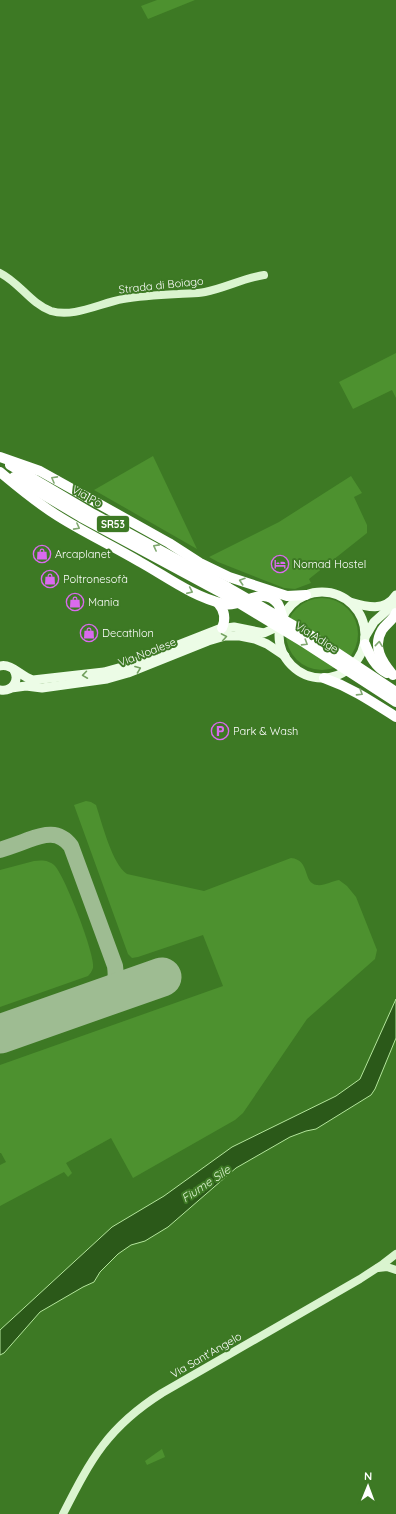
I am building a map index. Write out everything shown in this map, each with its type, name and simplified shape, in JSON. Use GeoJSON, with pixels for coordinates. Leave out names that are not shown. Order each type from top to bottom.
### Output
{"type":"FeatureCollection","features":[{"type":"Feature","properties":{"kind":"highway","name":"Via Po"},"geometry":{"type":"LineString","coordinates":[[0,458],[223,595]]}},
{"type":"Feature","properties":{"kind":"highway"},"geometry":{"type":"LineString","coordinates":[[0,458],[40,471],[169,543],[200,563],[229,577],[287,596],[306,595]]}},
{"type":"Feature","properties":{"kind":"highway","name":"Via Po"},"geometry":{"type":"LineString","coordinates":[[0,469],[81,517],[223,595]]}},
{"type":"Feature","properties":{"kind":"highway"},"geometry":{"type":"LineString","coordinates":[[0,472],[27,495],[58,516],[114,546],[183,588],[223,595],[230,605],[261,595],[271,598],[278,604],[282,621]]}},
{"type":"Feature","properties":{"kind":"highway"},"geometry":{"type":"LineString","coordinates":[[222,628],[224,624],[223,595]]}},
{"type":"Feature","properties":{"kind":"highway","name":"Via Adige"},"geometry":{"type":"LineString","coordinates":[[223,595],[310,635],[396,692]]}},
{"type":"Feature","properties":{"kind":"highway","name":"Via Adige"},"geometry":{"type":"LineString","coordinates":[[223,595],[305,643],[396,702]]}},
{"type":"Feature","properties":{"kind":"highway"},"geometry":{"type":"LineString","coordinates":[[394,677],[381,660],[378,647],[382,630],[396,613]]}},
{"type":"Feature","properties":{"kind":"highway"},"geometry":{"type":"LineString","coordinates":[[365,641],[372,660],[376,665],[394,677]]}},
{"type":"Feature","properties":{"kind":"highway"},"geometry":{"type":"LineString","coordinates":[[324,678],[357,691],[396,717]]}},
{"type":"Feature","properties":{"kind":"main road","name":"Via Noalese"},"geometry":{"type":"LineString","coordinates":[[0,666],[8,666],[25,677],[36,680],[104,672],[122,667],[222,628],[234,627],[264,632],[275,628],[282,621],[292,604],[306,595],[322,592],[339,596],[350,602],[362,618],[365,627],[365,641]]}},
{"type":"Feature","properties":{"kind":"main road"},"geometry":{"type":"LineString","coordinates":[[350,602],[368,607],[383,606],[392,601],[396,595]]}},
{"type":"Feature","properties":{"kind":"main road","name":"Via Noalese"},"geometry":{"type":"LineString","coordinates":[[0,690],[26,686],[42,688],[107,679],[128,673],[224,636],[240,636],[255,639],[267,644],[285,656],[297,671],[303,674],[324,678],[335,676],[346,671],[354,664],[361,655],[365,641],[374,622],[396,602]]}},
{"type":"Feature","properties":{"kind":"main road","name":"Via Noalese"},"geometry":{"type":"LineString","coordinates":[[282,621],[280,640],[285,656]]}},
{"type":"Feature","properties":{"kind":"main road"},"geometry":{"type":"LineString","coordinates":[[11,688],[16,682],[16,674],[14,670]]}},
{"type":"Feature","properties":{"kind":"street","name":"Strada di Boiago"},"geometry":{"type":"LineString","coordinates":[[0,273],[7,277],[34,301],[48,310],[60,312],[75,312],[121,299],[204,292],[219,289],[254,276],[264,275]]}},
{"type":"Feature","properties":{"kind":"street","name":"Via Sant'Angelo"},"geometry":{"type":"LineString","coordinates":[[63,1514],[87,1468],[101,1446],[118,1427],[138,1409],[162,1393],[395,1257]]}},
{"type":"Feature","properties":{"kind":"street"},"geometry":{"type":"LineString","coordinates":[[378,1268],[396,1269],[395,1257]]}},
{"type":"Feature","properties":{"kind":"shaded area"},"geometry":{"type":"Polygon","coordinates":[[[157,0],[195,0],[148,19],[141,6],[157,0]]]}},
{"type":"Feature","properties":{"kind":"shaded area"},"geometry":{"type":"Polygon","coordinates":[[[396,353],[396,398],[392,390],[353,409],[339,382],[396,353]]]}},
{"type":"Feature","properties":{"kind":"shaded area"},"geometry":{"type":"Polygon","coordinates":[[[153,456],[197,549],[94,490],[153,456]]]}},
{"type":"Feature","properties":{"kind":"shaded area"},"geometry":{"type":"Polygon","coordinates":[[[351,476],[362,493],[354,497],[367,525],[367,533],[309,579],[311,583],[295,589],[284,588],[209,557],[279,522],[351,476]]]}},
{"type":"Feature","properties":{"kind":"shaded area"},"geometry":{"type":"Polygon","coordinates":[[[322,598],[342,604],[352,614],[358,634],[352,654],[342,664],[322,670],[302,664],[292,654],[286,634],[292,614],[302,604],[322,598]]]}},
{"type":"Feature","properties":{"kind":"shaded area"},"geometry":{"type":"Polygon","coordinates":[[[86,801],[96,805],[112,853],[127,874],[204,891],[291,858],[301,863],[312,883],[322,885],[339,880],[347,886],[356,897],[377,950],[375,959],[307,1019],[243,1113],[235,1120],[133,1178],[111,1138],[66,1163],[72,1173],[68,1177],[64,1172],[0,1206],[0,1165],[6,1162],[0,1153],[0,1065],[223,986],[203,935],[138,957],[132,958],[128,954],[74,805],[86,801]]]}},
{"type":"Feature","properties":{"kind":"shaded area"},"geometry":{"type":"Polygon","coordinates":[[[34,861],[48,862],[55,866],[60,873],[72,899],[84,932],[93,968],[88,976],[0,1007],[0,870],[34,861]]]}},
{"type":"Feature","properties":{"kind":"shaded area"},"geometry":{"type":"Polygon","coordinates":[[[162,1449],[165,1457],[147,1465],[145,1461],[162,1449]]]}},
{"type":"Feature","properties":{"kind":"water","name":"Fiume Sile"},"geometry":{"type":"Polygon","coordinates":[[[396,999],[396,1038],[375,1089],[371,1095],[316,1129],[290,1137],[236,1168],[168,1227],[145,1241],[131,1245],[118,1254],[100,1272],[94,1282],[40,1312],[4,1353],[0,1355],[0,1330],[112,1227],[164,1196],[232,1147],[336,1096],[360,1079],[396,999]]]}},
{"type":"Feature","properties":{"kind":"taxiway"},"geometry":{"type":"LineString","coordinates":[[0,850],[45,835],[56,835],[61,837],[71,846],[115,966],[116,973],[114,984],[109,992],[93,1001]]}},
{"type":"Feature","properties":{"kind":"runway"},"geometry":{"type":"LineString","coordinates":[[0,1034],[162,977]]}},
{"type":"Feature","properties":{"kind":"place","name":"Arcaplanet"},"geometry":{"type":"Point","coordinates":[42,554]}},
{"type":"Feature","properties":{"kind":"place","name":"Nomad Hostel"},"geometry":{"type":"Point","coordinates":[280,564]}},
{"type":"Feature","properties":{"kind":"place","name":"Poltronesofà"},"geometry":{"type":"Point","coordinates":[50,579]}},
{"type":"Feature","properties":{"kind":"place","name":"Mania"},"geometry":{"type":"Point","coordinates":[75,602]}},
{"type":"Feature","properties":{"kind":"place","name":"Decathlon"},"geometry":{"type":"Point","coordinates":[89,633]}},
{"type":"Feature","properties":{"kind":"place","name":"Park & Wash"},"geometry":{"type":"Point","coordinates":[220,731]}}]}
